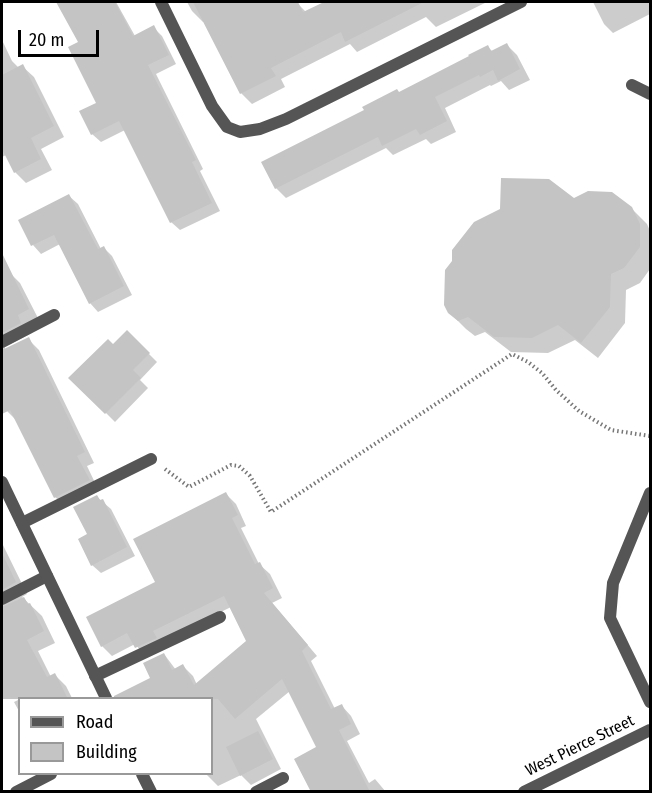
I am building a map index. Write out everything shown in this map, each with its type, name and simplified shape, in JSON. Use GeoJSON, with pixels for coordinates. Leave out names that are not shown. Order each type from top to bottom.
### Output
{"type":"FeatureCollection","features":[{"type":"Feature","properties":{"kind":"street"},"geometry":{"type":"LineString","coordinates":[[161,2],[212,106],[227,127],[240,132],[260,129],[285,119],[521,2]]}},
{"type":"Feature","properties":{"kind":"street"},"geometry":{"type":"LineString","coordinates":[[632,85],[651,94]]}},
{"type":"Feature","properties":{"kind":"street"},"geometry":{"type":"LineString","coordinates":[[2,342],[54,315]]}},
{"type":"Feature","properties":{"kind":"street"},"geometry":{"type":"LineString","coordinates":[[22,523],[151,459]]}},
{"type":"Feature","properties":{"kind":"street"},"geometry":{"type":"LineString","coordinates":[[2,482],[105,697]]}},
{"type":"Feature","properties":{"kind":"street"},"geometry":{"type":"LineString","coordinates":[[651,493],[613,583],[610,618],[651,702]]}},
{"type":"Feature","properties":{"kind":"street"},"geometry":{"type":"LineString","coordinates":[[2,599],[47,576]]}},
{"type":"Feature","properties":{"kind":"street"},"geometry":{"type":"LineString","coordinates":[[95,676],[220,617]]}},
{"type":"Feature","properties":{"kind":"street","name":"West Pierce Street"},"geometry":{"type":"LineString","coordinates":[[524,792],[651,730]]}},
{"type":"Feature","properties":{"kind":"street"},"geometry":{"type":"LineString","coordinates":[[16,792],[49,775]]}},
{"type":"Feature","properties":{"kind":"street"},"geometry":{"type":"LineString","coordinates":[[142,775],[151,792]]}},
{"type":"Feature","properties":{"kind":"street"},"geometry":{"type":"LineString","coordinates":[[256,792],[283,778]]}},
{"type":"Feature","properties":{"kind":"path"},"geometry":{"type":"LineString","coordinates":[[151,459],[189,487],[231,465],[239,466],[250,476],[272,512],[512,354],[528,362],[542,373],[556,390],[579,411],[612,430],[651,436]]}},
{"type":"Feature","properties":{"kind":"building"},"geometry":{"type":"Polygon","coordinates":[[[56,2],[115,2],[133,36],[154,25],[169,55],[148,65],[196,160],[192,162],[212,203],[170,223],[119,121],[91,135],[79,111],[96,103],[68,47],[78,42],[56,2]]]}},
{"type":"Feature","properties":{"kind":"building"},"geometry":{"type":"Polygon","coordinates":[[[193,2],[298,2],[303,12],[324,2],[424,2],[345,42],[341,32],[271,68],[276,76],[240,94],[193,2]]]}},
{"type":"Feature","properties":{"kind":"building"},"geometry":{"type":"Polygon","coordinates":[[[507,43],[520,69],[498,81],[493,70],[435,97],[447,121],[420,135],[416,129],[382,146],[378,137],[275,189],[261,162],[364,110],[362,107],[397,89],[399,92],[488,45],[491,51],[507,43]]]}},
{"type":"Feature","properties":{"kind":"building"},"geometry":{"type":"Polygon","coordinates":[[[23,64],[54,126],[31,138],[41,159],[14,173],[2,149],[2,75],[23,64]]]}},
{"type":"Feature","properties":{"kind":"building"},"geometry":{"type":"Polygon","coordinates":[[[501,178],[549,179],[574,198],[588,191],[612,192],[632,207],[640,224],[640,247],[624,268],[611,274],[610,307],[581,343],[558,325],[532,338],[494,337],[468,317],[458,321],[448,313],[444,305],[445,270],[452,261],[452,250],[474,222],[500,209],[501,178]]]}},
{"type":"Feature","properties":{"kind":"building"},"geometry":{"type":"Polygon","coordinates":[[[69,194],[98,249],[104,246],[124,286],[89,304],[54,235],[31,246],[18,220],[69,194]]]}},
{"type":"Feature","properties":{"kind":"building"},"geometry":{"type":"Polygon","coordinates":[[[2,253],[29,309],[18,315],[21,323],[2,333],[2,253]]]}},
{"type":"Feature","properties":{"kind":"building"},"geometry":{"type":"Polygon","coordinates":[[[127,330],[150,353],[133,370],[141,378],[105,414],[68,378],[108,339],[113,344],[127,330]]]}},
{"type":"Feature","properties":{"kind":"building"},"geometry":{"type":"Polygon","coordinates":[[[29,337],[85,452],[77,456],[90,480],[54,498],[10,410],[2,414],[2,350],[29,337]]]}},
{"type":"Feature","properties":{"kind":"building"},"geometry":{"type":"Polygon","coordinates":[[[226,492],[238,515],[232,518],[255,564],[260,562],[273,588],[264,593],[308,645],[302,651],[331,709],[342,704],[351,724],[339,730],[370,792],[311,792],[294,759],[316,747],[282,679],[235,719],[218,699],[213,699],[213,697],[114,697],[150,678],[143,663],[164,653],[172,670],[183,664],[194,685],[246,641],[224,596],[153,631],[157,638],[135,648],[127,633],[101,647],[86,617],[155,582],[133,539],[226,492]]]}},
{"type":"Feature","properties":{"kind":"building"},"geometry":{"type":"Polygon","coordinates":[[[97,495],[100,500],[103,499],[127,547],[91,566],[78,539],[87,534],[73,507],[97,495]]]}},
{"type":"Feature","properties":{"kind":"building"},"geometry":{"type":"Polygon","coordinates":[[[2,553],[16,582],[2,590],[2,553]]]}},
{"type":"Feature","properties":{"kind":"building"},"geometry":{"type":"Polygon","coordinates":[[[24,597],[28,604],[30,603],[44,631],[27,640],[47,677],[55,673],[67,697],[2,699],[2,607],[24,597]]]}},
{"type":"Feature","properties":{"kind":"building"},"geometry":{"type":"Polygon","coordinates":[[[258,731],[273,759],[240,776],[226,747],[258,731]]]}}]}
